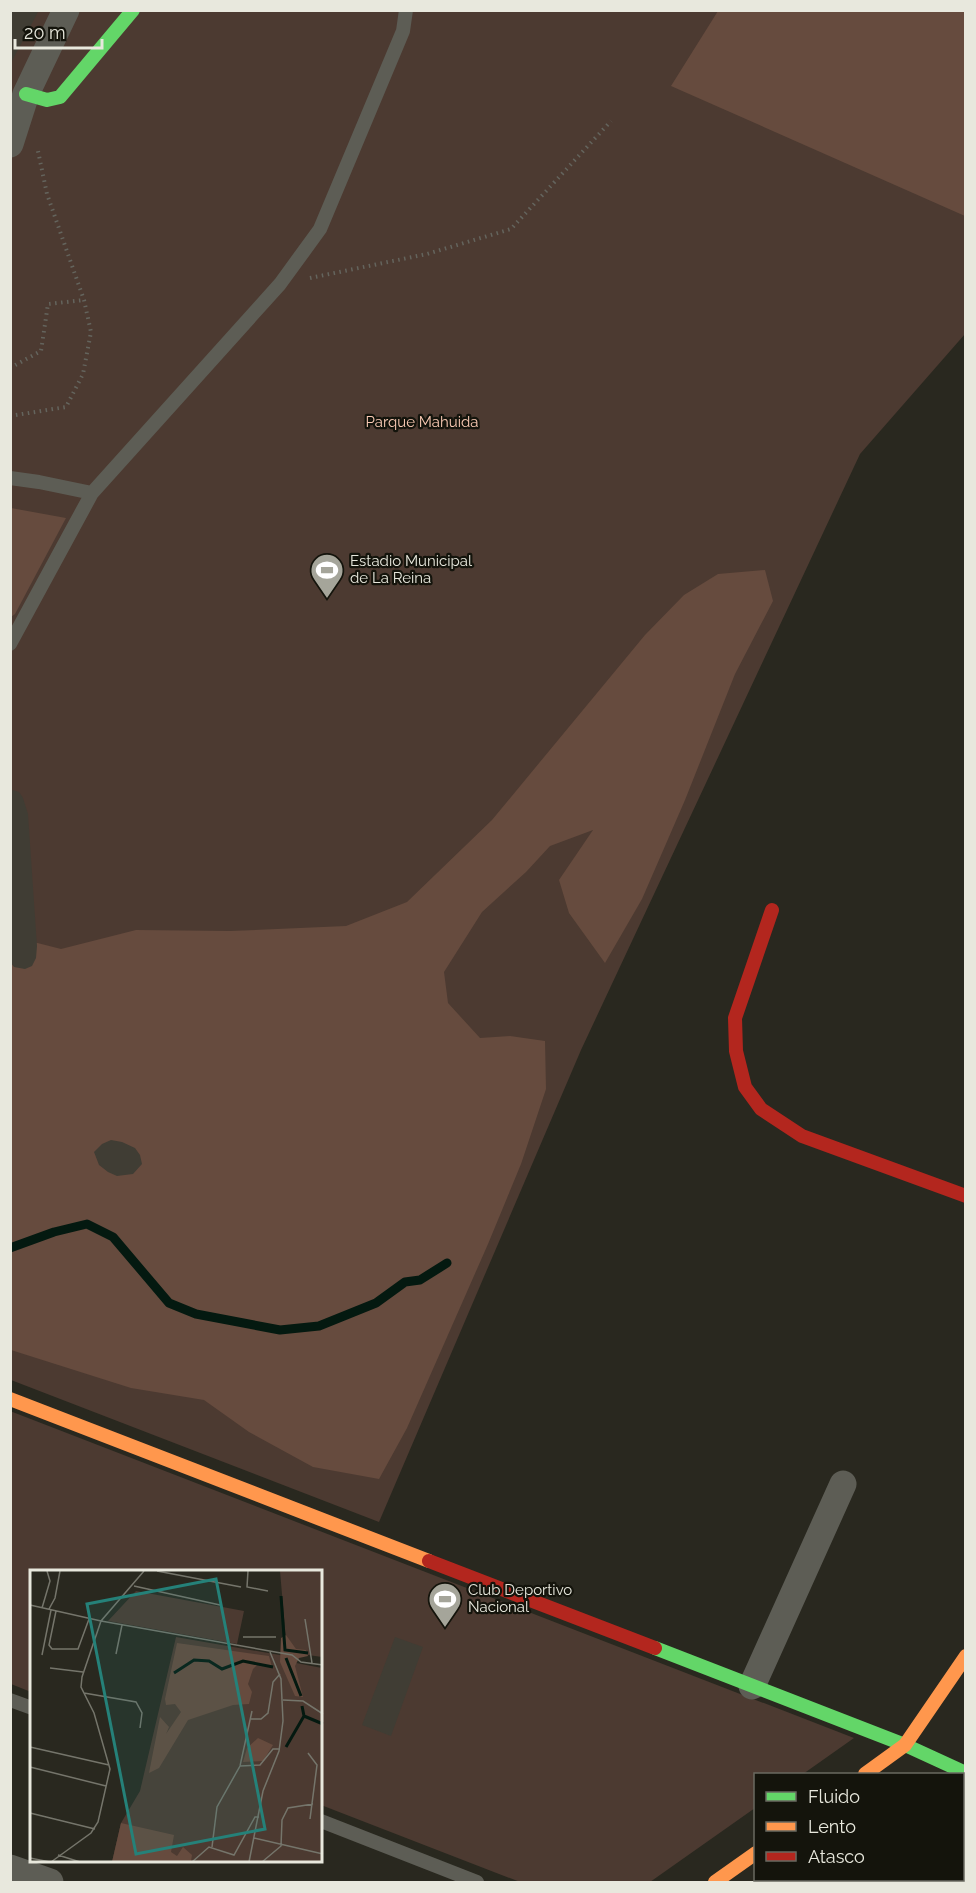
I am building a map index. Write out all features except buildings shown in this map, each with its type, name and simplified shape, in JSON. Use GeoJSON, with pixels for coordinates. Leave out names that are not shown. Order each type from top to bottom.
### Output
{"type":"FeatureCollection","features":[{"type":"Feature","properties":{"kind":"street"},"geometry":{"type":"LineString","coordinates":[[10,144],[26,94],[66,10]]}},
{"type":"Feature","properties":{"kind":"street"},"geometry":{"type":"LineString","coordinates":[[26,94],[46,100],[60,97],[133,10]]}},
{"type":"Feature","properties":{"kind":"street"},"geometry":{"type":"LineString","coordinates":[[772,910],[735,1018],[736,1051],[745,1087],[761,1108],[802,1136],[966,1196]]}},
{"type":"Feature","properties":{"kind":"street"},"geometry":{"type":"LineString","coordinates":[[10,1399],[905,1745],[966,1773]]}},
{"type":"Feature","properties":{"kind":"street"},"geometry":{"type":"LineString","coordinates":[[752,1686],[843,1484]]}},
{"type":"Feature","properties":{"kind":"street"},"geometry":{"type":"LineString","coordinates":[[866,1773],[905,1745],[966,1656]]}},
{"type":"Feature","properties":{"kind":"street"},"geometry":{"type":"LineString","coordinates":[[715,1882],[754,1854]]}},
{"type":"Feature","properties":{"kind":"street"},"geometry":{"type":"LineString","coordinates":[[10,1868],[50,1882]]}},
{"type":"Feature","properties":{"kind":"lane"},"geometry":{"type":"LineString","coordinates":[[10,644],[92,493],[280,284],[320,229],[403,31],[406,10]]}},
{"type":"Feature","properties":{"kind":"lane"},"geometry":{"type":"LineString","coordinates":[[10,478],[92,493]]}},
{"type":"Feature","properties":{"kind":"lane"},"geometry":{"type":"LineString","coordinates":[[10,1700],[30,1707]]}},
{"type":"Feature","properties":{"kind":"lane"},"geometry":{"type":"LineString","coordinates":[[322,1821],[477,1882]]}},
{"type":"Feature","properties":{"kind":"path"},"geometry":{"type":"LineString","coordinates":[[280,284],[427,254],[512,229],[611,121]]}},
{"type":"Feature","properties":{"kind":"path"},"geometry":{"type":"LineString","coordinates":[[10,416],[66,407],[83,374],[91,332],[84,300],[46,194],[37,150]]}},
{"type":"Feature","properties":{"kind":"path"},"geometry":{"type":"LineString","coordinates":[[10,368],[41,351],[48,304],[84,300]]}},
{"type":"Feature","properties":{"kind":"green space","name":"Parque Mahuida"},"geometry":{"type":"Polygon","coordinates":[[[11,11],[965,11],[965,334],[860,454],[581,1050],[379,1522],[11,1380],[11,11]]]}},
{"type":"Feature","properties":{"kind":"green space","name":"Club Deportivo Nacional"},"geometry":{"type":"Polygon","coordinates":[[[10,1411],[854,1738],[804,1773],[754,1773],[754,1809],[650,1882],[520,1882],[322,1805],[322,1570],[30,1570],[30,1692],[11,1684],[10,1411]]]}},
{"type":"Feature","properties":{"kind":"shaded area"},"geometry":{"type":"Polygon","coordinates":[[[718,11],[965,11],[965,216],[671,86],[718,11]]]}},
{"type":"Feature","properties":{"kind":"shaded area"},"geometry":{"type":"Polygon","coordinates":[[[11,508],[66,518],[15,614],[11,617],[11,508]]]}},
{"type":"Feature","properties":{"kind":"shaded area"},"geometry":{"type":"Polygon","coordinates":[[[765,570],[773,601],[735,674],[685,800],[642,899],[605,963],[569,913],[559,880],[593,830],[550,846],[526,872],[482,912],[444,972],[448,1003],[480,1038],[510,1036],[545,1041],[546,1089],[521,1164],[488,1244],[407,1428],[379,1479],[313,1467],[249,1432],[204,1400],[131,1388],[11,1350],[10,936],[61,949],[136,930],[230,931],[346,926],[407,902],[492,820],[645,635],[684,595],[718,574],[765,570]]]}},
{"type":"Feature","properties":{"kind":"waterway"},"geometry":{"type":"LineString","coordinates":[[10,1248],[54,1232],[87,1224],[113,1237],[169,1303],[196,1314],[280,1330],[319,1326],[376,1303],[405,1282],[420,1280],[447,1263]]}},
{"type":"Feature","properties":{"kind":"traffic: fast"},"geometry":{"type":"LineString","coordinates":[[26,94],[47,100],[60,97],[133,10]]}},
{"type":"Feature","properties":{"kind":"traffic: fast"},"geometry":{"type":"LineString","coordinates":[[655,1648],[905,1745],[966,1773]]}},
{"type":"Feature","properties":{"kind":"traffic: slow"},"geometry":{"type":"LineString","coordinates":[[10,1399],[429,1561]]}},
{"type":"Feature","properties":{"kind":"traffic: slow"},"geometry":{"type":"LineString","coordinates":[[866,1773],[905,1745],[966,1656]]}},
{"type":"Feature","properties":{"kind":"traffic: slow"},"geometry":{"type":"LineString","coordinates":[[715,1882],[754,1854]]}},
{"type":"Feature","properties":{"kind":"traffic: jam"},"geometry":{"type":"LineString","coordinates":[[772,910],[735,1018],[736,1051],[745,1087],[761,1109],[802,1136],[966,1196]]}},
{"type":"Feature","properties":{"kind":"traffic: jam"},"geometry":{"type":"LineString","coordinates":[[429,1561],[655,1648]]}},
{"type":"Feature","properties":{"kind":"place","name":"Estadio Municipal de La Reina"},"geometry":{"type":"Point","coordinates":[327,599]}},
{"type":"Feature","properties":{"kind":"place","name":"Club Deportivo Nacional"},"geometry":{"type":"Point","coordinates":[445,1628]}}]}
